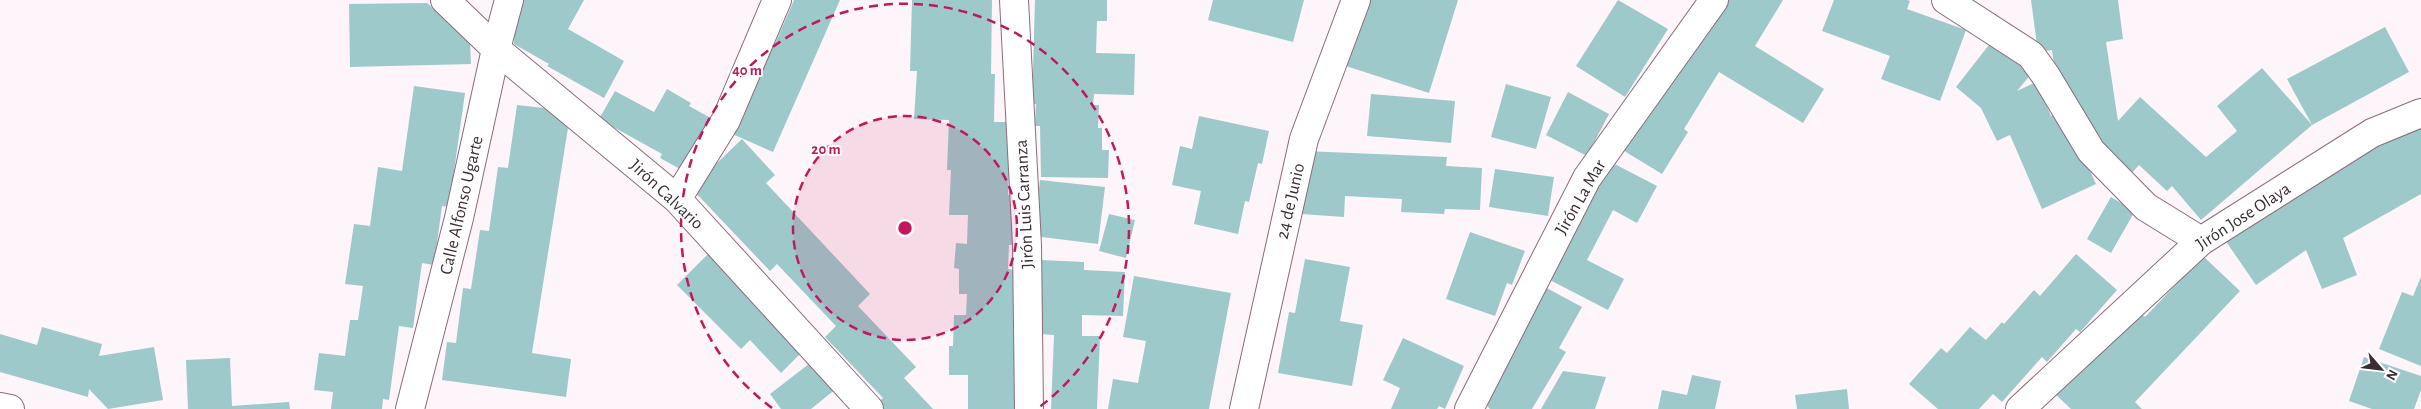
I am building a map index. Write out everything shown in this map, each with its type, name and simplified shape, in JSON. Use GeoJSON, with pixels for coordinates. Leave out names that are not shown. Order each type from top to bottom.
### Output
{"type":"FeatureCollection","features":[{"type":"Feature","properties":{"kind":"street","name":"Jirón Calvario"},"geometry":{"type":"LineString","coordinates":[[445,0],[496,49],[678,199],[869,409]]}},
{"type":"Feature","properties":{"kind":"street","name":"Calle Alfonso Ugarte"},"geometry":{"type":"LineString","coordinates":[[410,409],[459,218],[496,49],[509,0]]}},
{"type":"Feature","properties":{"kind":"street"},"geometry":{"type":"LineString","coordinates":[[678,199],[726,120],[777,0]]}},
{"type":"Feature","properties":{"kind":"street","name":"Jirón Luis Carranza"},"geometry":{"type":"LineString","coordinates":[[1014,0],[1027,245],[1029,409]]}},
{"type":"Feature","properties":{"kind":"street","name":"24 de Junio"},"geometry":{"type":"LineString","coordinates":[[1244,409],[1304,140],[1356,0]]}},
{"type":"Feature","properties":{"kind":"street","name":"Jirón La Mar"},"geometry":{"type":"LineString","coordinates":[[1469,409],[1587,178],[1714,0]]}},
{"type":"Feature","properties":{"kind":"street"},"geometry":{"type":"LineString","coordinates":[[1946,0],[2031,55],[2046,76],[2090,151],[2146,207],[2201,241]]}},
{"type":"Feature","properties":{"kind":"street","name":"Jirón Jose Olaya"},"geometry":{"type":"LineString","coordinates":[[2025,408],[2201,241],[2372,133],[2421,113]]}},
{"type":"Feature","properties":{"kind":"street"},"geometry":{"type":"LineString","coordinates":[[0,407],[10,409]]}},
{"type":"Feature","properties":{"kind":"building"},"geometry":{"type":"Polygon","coordinates":[[[516,0],[584,0],[568,29],[624,61],[604,98],[547,66],[549,64],[514,44],[516,0]]]}},
{"type":"Feature","properties":{"kind":"building"},"geometry":{"type":"Polygon","coordinates":[[[794,0],[840,0],[773,152],[730,133],[769,44],[774,46],[794,0]]]}},
{"type":"Feature","properties":{"kind":"building"},"geometry":{"type":"Polygon","coordinates":[[[912,0],[992,0],[991,74],[995,74],[994,122],[1011,122],[1008,195],[1020,196],[1018,245],[1009,245],[1008,269],[1016,270],[1015,409],[968,409],[968,375],[949,375],[949,346],[953,346],[954,315],[966,315],[967,294],[959,294],[959,269],[954,268],[956,243],[967,244],[968,215],[949,215],[951,170],[947,170],[949,120],[914,119],[917,71],[910,71],[912,0]]]}},
{"type":"Feature","properties":{"kind":"building"},"geometry":{"type":"Polygon","coordinates":[[[1035,0],[1107,0],[1107,21],[1097,21],[1096,53],[1135,54],[1134,95],[1094,94],[1093,105],[1099,105],[1098,128],[1102,128],[1102,150],[1109,150],[1108,178],[1041,177],[1040,126],[1035,126],[1036,104],[1032,104],[1035,0]]]}},
{"type":"Feature","properties":{"kind":"building"},"geometry":{"type":"Polygon","coordinates":[[[1213,0],[1304,0],[1293,42],[1208,20],[1213,0]]]}},
{"type":"Feature","properties":{"kind":"building"},"geometry":{"type":"Polygon","coordinates":[[[1365,0],[1458,0],[1429,93],[1343,65],[1365,0]]]}},
{"type":"Feature","properties":{"kind":"building"},"geometry":{"type":"Polygon","coordinates":[[[1618,0],[1668,29],[1625,97],[1576,66],[1618,0]]]}},
{"type":"Feature","properties":{"kind":"building"},"geometry":{"type":"Polygon","coordinates":[[[1728,0],[1783,0],[1755,46],[1824,89],[1803,123],[1719,72],[1684,129],[1688,132],[1662,174],[1621,149],[1728,0]]]}},
{"type":"Feature","properties":{"kind":"building"},"geometry":{"type":"Polygon","coordinates":[[[1834,0],[1907,0],[1910,1],[1907,9],[1966,30],[1940,101],[1881,79],[1890,56],[1822,31],[1834,0]]]}},
{"type":"Feature","properties":{"kind":"building"},"geometry":{"type":"Polygon","coordinates":[[[2031,0],[2118,0],[2123,39],[2106,42],[2118,121],[2140,97],[2206,157],[2237,131],[2217,106],[2262,68],[2312,125],[2201,220],[2172,186],[2167,191],[2139,165],[2131,174],[2098,140],[2057,89],[2052,50],[2038,52],[2031,0]]]}},
{"type":"Feature","properties":{"kind":"building"},"geometry":{"type":"Polygon","coordinates":[[[427,3],[470,41],[471,64],[350,67],[349,4],[427,3]]]}},
{"type":"Feature","properties":{"kind":"building"},"geometry":{"type":"Polygon","coordinates":[[[2385,27],[2409,72],[2312,125],[2287,79],[2385,27]]]}},
{"type":"Feature","properties":{"kind":"building"},"geometry":{"type":"Polygon","coordinates":[[[1992,41],[2032,73],[2017,91],[2036,82],[2051,116],[2057,113],[2077,142],[2096,184],[2042,209],[2010,135],[1997,141],[1981,108],[1956,87],[1992,41]]]}},
{"type":"Feature","properties":{"kind":"building"},"geometry":{"type":"Polygon","coordinates":[[[1506,84],[1551,97],[1536,149],[1491,137],[1506,84]]]}},
{"type":"Feature","properties":{"kind":"building"},"geometry":{"type":"Polygon","coordinates":[[[414,86],[465,93],[449,207],[442,206],[434,265],[422,263],[413,328],[399,326],[389,400],[383,399],[382,409],[331,409],[333,392],[314,390],[319,353],[345,356],[350,320],[358,320],[363,286],[345,284],[354,224],[370,226],[378,167],[402,171],[414,86]]]}},
{"type":"Feature","properties":{"kind":"building"},"geometry":{"type":"Polygon","coordinates":[[[667,89],[691,103],[689,106],[718,122],[689,174],[660,158],[662,154],[599,119],[615,91],[654,112],[667,89]]]}},
{"type":"Feature","properties":{"kind":"building"},"geometry":{"type":"Polygon","coordinates":[[[1568,92],[1609,114],[1587,156],[1546,135],[1568,92]]]}},
{"type":"Feature","properties":{"kind":"building"},"geometry":{"type":"Polygon","coordinates":[[[1371,94],[1455,101],[1451,143],[1367,136],[1371,94]]]}},
{"type":"Feature","properties":{"kind":"building"},"geometry":{"type":"Polygon","coordinates":[[[517,105],[553,109],[568,128],[532,353],[571,359],[566,397],[442,380],[447,342],[456,343],[463,288],[471,289],[480,230],[489,231],[498,167],[508,168],[517,105]]]}},
{"type":"Feature","properties":{"kind":"building"},"geometry":{"type":"Polygon","coordinates":[[[1199,116],[1269,131],[1262,164],[1258,163],[1249,202],[1245,201],[1238,234],[1194,224],[1201,191],[1172,185],[1180,146],[1192,149],[1199,116]]]}},
{"type":"Feature","properties":{"kind":"building"},"geometry":{"type":"Polygon","coordinates":[[[2421,118],[2421,194],[2343,238],[2357,275],[2322,289],[2306,250],[2256,285],[2225,240],[2421,118]]]}},
{"type":"Feature","properties":{"kind":"building"},"geometry":{"type":"Polygon","coordinates":[[[742,139],[775,175],[766,183],[870,294],[858,306],[916,367],[904,378],[933,409],[884,409],[878,402],[883,398],[825,337],[836,326],[777,264],[770,271],[691,188],[742,139]]]}},
{"type":"Feature","properties":{"kind":"building"},"geometry":{"type":"Polygon","coordinates":[[[1304,151],[1447,157],[1446,166],[1482,168],[1480,210],[1445,209],[1444,214],[1401,212],[1402,199],[1345,196],[1344,217],[1301,214],[1304,151]]]}},
{"type":"Feature","properties":{"kind":"building"},"geometry":{"type":"Polygon","coordinates":[[[1607,160],[1657,186],[1637,223],[1613,210],[1587,260],[1624,279],[1608,310],[1546,278],[1607,160]]]}},
{"type":"Feature","properties":{"kind":"building"},"geometry":{"type":"Polygon","coordinates":[[[1495,169],[1554,177],[1548,216],[1489,207],[1495,169]]]}},
{"type":"Feature","properties":{"kind":"building"},"geometry":{"type":"Polygon","coordinates":[[[1040,180],[1105,187],[1098,244],[1034,236],[1040,180]]]}},
{"type":"Feature","properties":{"kind":"building"},"geometry":{"type":"Polygon","coordinates":[[[2111,197],[2135,211],[2111,253],[2087,239],[2111,197]]]}},
{"type":"Feature","properties":{"kind":"building"},"geometry":{"type":"Polygon","coordinates":[[[1109,214],[1135,220],[1126,258],[1099,251],[1109,214]]]}},
{"type":"Feature","properties":{"kind":"building"},"geometry":{"type":"Polygon","coordinates":[[[1470,232],[1525,251],[1512,285],[1507,283],[1495,316],[1446,299],[1470,232]]]}},
{"type":"Feature","properties":{"kind":"building"},"geometry":{"type":"Polygon","coordinates":[[[708,254],[741,288],[809,345],[781,373],[750,340],[741,349],[677,285],[708,254]]]}},
{"type":"Feature","properties":{"kind":"building"},"geometry":{"type":"Polygon","coordinates":[[[2076,254],[2117,290],[2080,332],[2076,329],[2047,362],[2042,357],[2002,402],[1993,394],[1979,409],[1938,409],[1909,384],[1941,348],[1947,353],[1970,327],[1986,340],[2002,322],[2004,324],[2034,290],[2040,296],[2076,254]]]}},
{"type":"Feature","properties":{"kind":"building"},"geometry":{"type":"Polygon","coordinates":[[[2203,256],[2240,291],[2135,402],[2142,409],[2071,409],[2054,393],[2135,308],[2145,317],[2203,256]]]}},
{"type":"Feature","properties":{"kind":"building"},"geometry":{"type":"Polygon","coordinates":[[[1305,259],[1350,267],[1340,321],[1363,325],[1352,386],[1278,373],[1289,312],[1295,313],[1305,259]]]}},
{"type":"Feature","properties":{"kind":"building"},"geometry":{"type":"Polygon","coordinates":[[[1041,260],[1084,262],[1084,270],[1125,272],[1123,316],[1082,315],[1082,336],[1100,336],[1097,409],[1051,409],[1054,335],[1038,334],[1041,260]]]}},
{"type":"Feature","properties":{"kind":"building"},"geometry":{"type":"Polygon","coordinates":[[[1134,276],[1231,293],[1209,409],[1108,409],[1113,379],[1138,383],[1146,341],[1123,337],[1134,276]]]}},
{"type":"Feature","properties":{"kind":"building"},"geometry":{"type":"Polygon","coordinates":[[[2421,277],[2421,366],[2379,349],[2402,292],[2413,296],[2421,277]]]}},
{"type":"Feature","properties":{"kind":"building"},"geometry":{"type":"Polygon","coordinates":[[[1541,285],[1582,307],[1559,348],[1566,352],[1532,409],[1490,409],[1481,399],[1541,285]]]}},
{"type":"Feature","properties":{"kind":"building"},"geometry":{"type":"Polygon","coordinates":[[[42,327],[102,344],[99,356],[154,347],[163,400],[108,409],[89,389],[88,397],[0,372],[0,334],[37,345],[42,327]]]}},
{"type":"Feature","properties":{"kind":"building"},"geometry":{"type":"Polygon","coordinates":[[[1403,338],[1464,366],[1445,409],[1439,406],[1437,409],[1391,409],[1400,388],[1383,380],[1403,338]]]}},
{"type":"Feature","properties":{"kind":"building"},"geometry":{"type":"Polygon","coordinates":[[[2364,357],[2421,376],[2421,390],[2414,409],[2372,409],[2349,401],[2364,357]]]}},
{"type":"Feature","properties":{"kind":"building"},"geometry":{"type":"Polygon","coordinates":[[[230,358],[232,406],[289,402],[290,409],[188,409],[186,360],[230,358]]]}},
{"type":"Feature","properties":{"kind":"building"},"geometry":{"type":"Polygon","coordinates":[[[814,360],[837,388],[811,409],[781,409],[770,394],[814,360]]]}},
{"type":"Feature","properties":{"kind":"building"},"geometry":{"type":"Polygon","coordinates":[[[1563,371],[1606,377],[1595,409],[1541,409],[1563,371]]]}},
{"type":"Feature","properties":{"kind":"building"},"geometry":{"type":"Polygon","coordinates":[[[1692,375],[1721,381],[1715,409],[1658,409],[1662,390],[1687,395],[1692,375]]]}},
{"type":"Feature","properties":{"kind":"building"},"geometry":{"type":"Polygon","coordinates":[[[1847,389],[1849,409],[1797,409],[1795,395],[1847,389]]]}}]}
